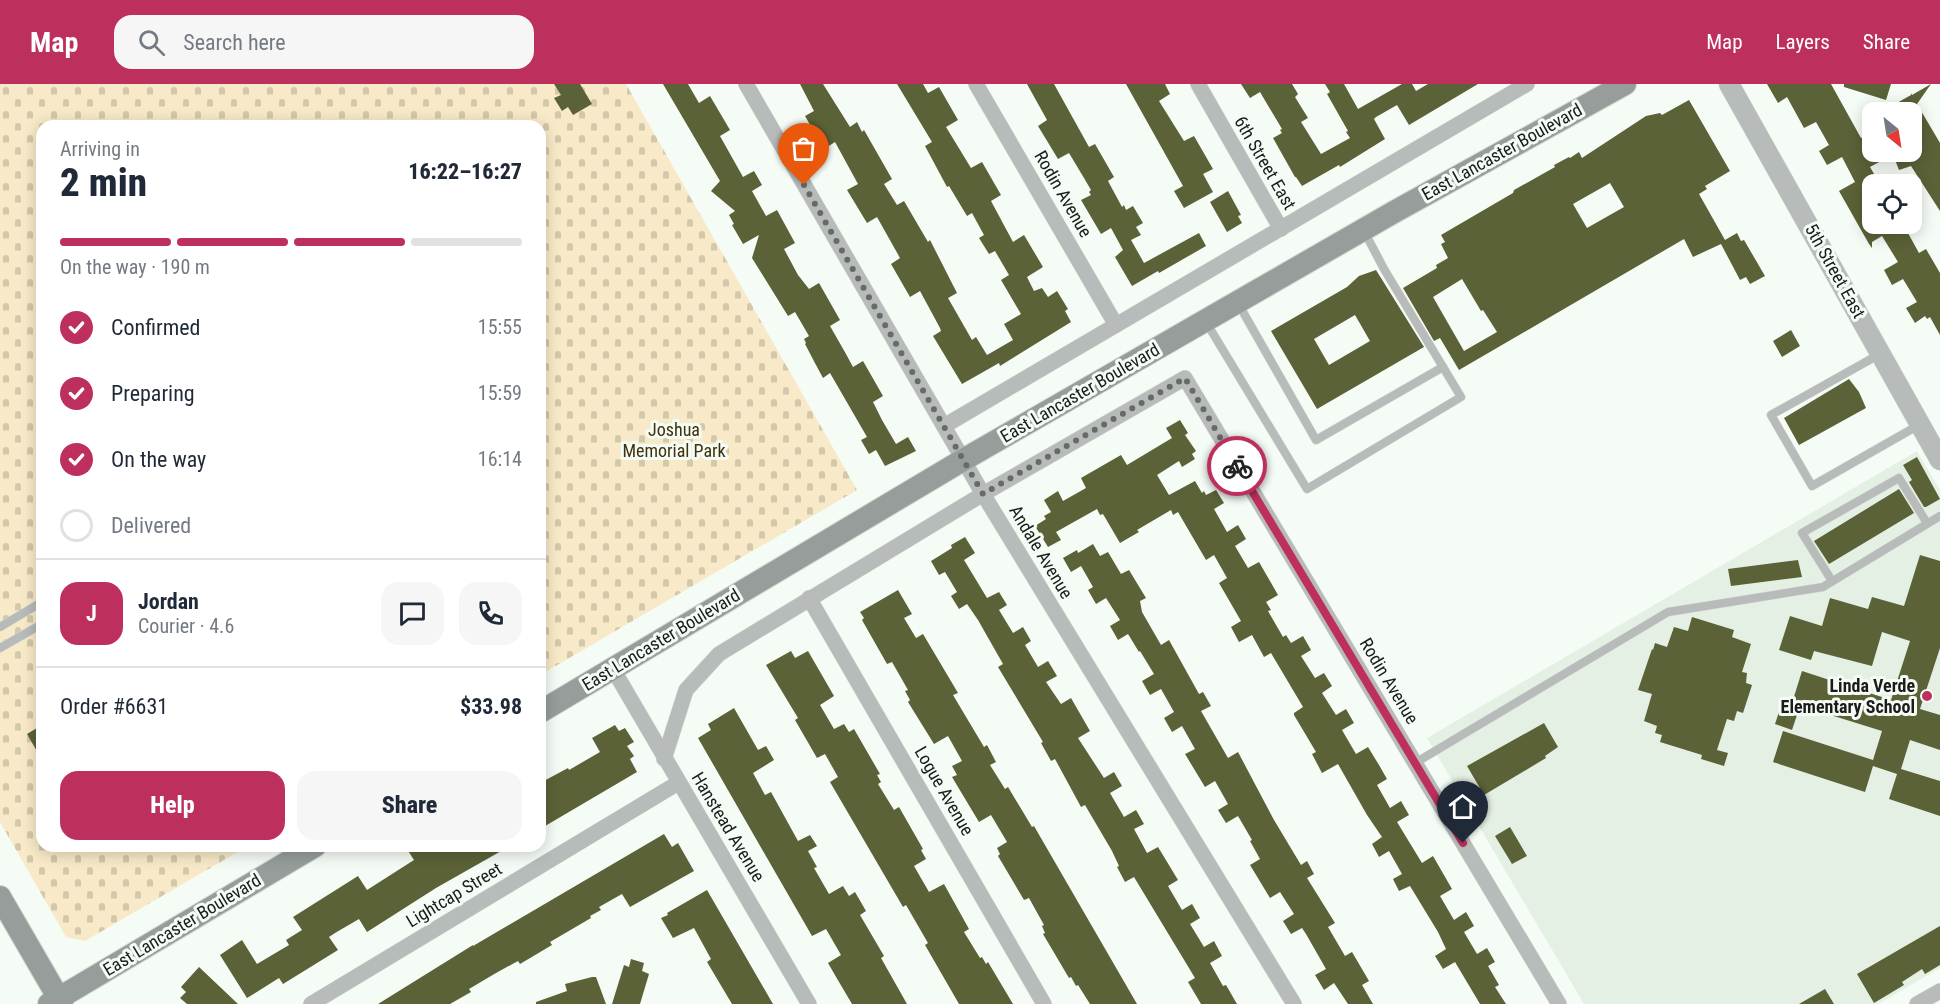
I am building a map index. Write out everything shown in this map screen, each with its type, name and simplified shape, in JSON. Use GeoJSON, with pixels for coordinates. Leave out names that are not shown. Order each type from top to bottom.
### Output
{"type":"FeatureCollection","features":[{"type":"Feature","properties":{"kind":"main road","name":"East Lancaster Boulevard"},"geometry":{"type":"LineString","coordinates":[[546,708],[963,460],[1363,230],[1625,84]]}},
{"type":"Feature","properties":{"kind":"main road","name":"East Lancaster Boulevard"},"geometry":{"type":"LineString","coordinates":[[56,1002],[305,852]]}},
{"type":"Feature","properties":{"kind":"main road"},"geometry":{"type":"LineString","coordinates":[[0,897],[56,1002]]}},
{"type":"Feature","properties":{"kind":"street","name":"Andale Avenue"},"geometry":{"type":"LineString","coordinates":[[746,84],[983,494],[1294,1004]]}},
{"type":"Feature","properties":{"kind":"street","name":"Rodin Avenue"},"geometry":{"type":"LineString","coordinates":[[976,84],[1116,325]]}},
{"type":"Feature","properties":{"kind":"street","name":"6th Street East"},"geometry":{"type":"LineString","coordinates":[[1198,84],[1281,229]]}},
{"type":"Feature","properties":{"kind":"street"},"geometry":{"type":"LineString","coordinates":[[944,426],[1527,84]]}},
{"type":"Feature","properties":{"kind":"street","name":"5th Street East"},"geometry":{"type":"LineString","coordinates":[[1729,84],[1940,460]]}},
{"type":"Feature","properties":{"kind":"street","name":"Rodin Avenue"},"geometry":{"type":"LineString","coordinates":[[983,494],[1185,378],[1559,1004]]}},
{"type":"Feature","properties":{"kind":"street"},"geometry":{"type":"LineString","coordinates":[[664,759],[686,690],[719,654],[983,494]]}},
{"type":"Feature","properties":{"kind":"street","name":"Logue Avenue"},"geometry":{"type":"LineString","coordinates":[[809,598],[1044,1004]]}},
{"type":"Feature","properties":{"kind":"street","name":"Hanstead Avenue"},"geometry":{"type":"LineString","coordinates":[[613,669],[809,1004]]}},
{"type":"Feature","properties":{"kind":"street","name":"Lightcap Street"},"geometry":{"type":"LineString","coordinates":[[311,1004],[678,783]]}},
{"type":"Feature","properties":{"kind":"street"},"geometry":{"type":"LineString","coordinates":[[1917,1004],[1940,991]]}},
{"type":"Feature","properties":{"kind":"lane"},"geometry":{"type":"LineString","coordinates":[[1205,321],[1307,489],[1461,397],[1363,230]]}},
{"type":"Feature","properties":{"kind":"lane"},"geometry":{"type":"LineString","coordinates":[[1237,303],[1316,440],[1443,367]]}},
{"type":"Feature","properties":{"kind":"lane"},"geometry":{"type":"LineString","coordinates":[[1881,353],[1771,415],[1812,486],[1920,425]]}},
{"type":"Feature","properties":{"kind":"lane"},"geometry":{"type":"LineString","coordinates":[[1832,581],[1802,533],[1899,477],[1927,523]]}},
{"type":"Feature","properties":{"kind":"lane"},"geometry":{"type":"LineString","coordinates":[[1415,763],[1668,612],[1823,587],[1940,516]]}},
{"type":"Feature","properties":{"kind":"lane"},"geometry":{"type":"LineString","coordinates":[[0,627],[36,606]]}},
{"type":"Feature","properties":{"kind":"lane"},"geometry":{"type":"LineString","coordinates":[[0,648],[36,627]]}},
{"type":"Feature","properties":{"kind":"shaded area"},"geometry":{"type":"Polygon","coordinates":[[[1917,451],[1940,490],[1940,968],[1878,1004],[1584,1004],[1427,738],[1917,451]]]}},
{"type":"Feature","properties":{"kind":"green space","name":"Joshua Memorial Park"},"geometry":{"type":"Polygon","coordinates":[[[0,84],[626,84],[857,490],[546,671],[546,120],[36,120],[36,852],[238,852],[85,941],[66,937],[0,822],[0,84]]]}},
{"type":"Feature","properties":{"kind":"building"},"geometry":{"type":"Polygon","coordinates":[[[554,84],[580,84],[592,104],[573,115],[568,107],[562,111],[554,98],[561,95],[554,84]]]}},
{"type":"Feature","properties":{"kind":"building"},"geometry":{"type":"Polygon","coordinates":[[[663,84],[688,84],[699,103],[710,96],[730,130],[720,136],[743,177],[754,171],[762,185],[752,191],[766,216],[777,210],[795,243],[784,249],[798,275],[809,289],[819,283],[840,320],[830,326],[853,367],[863,361],[883,396],[873,402],[882,420],[896,444],[908,437],[916,451],[885,466],[876,450],[869,454],[861,440],[867,437],[830,373],[823,378],[805,344],[804,339],[809,336],[795,312],[788,316],[752,258],[759,235],[743,244],[729,215],[735,211],[711,191],[720,181],[663,84]]]}},
{"type":"Feature","properties":{"kind":"building"},"geometry":{"type":"Polygon","coordinates":[[[800,84],[823,84],[850,127],[857,122],[862,132],[864,130],[892,179],[884,184],[897,205],[904,201],[928,242],[930,240],[957,293],[948,298],[972,340],[976,337],[987,355],[1013,340],[1004,324],[1021,314],[1001,280],[1009,275],[995,251],[989,254],[979,238],[984,235],[972,213],[967,216],[949,186],[947,187],[925,146],[932,142],[897,84],[923,84],[928,93],[939,87],[958,120],[946,127],[971,168],[982,162],[1001,195],[991,201],[1013,242],[1024,235],[1043,267],[1027,277],[1034,291],[1042,288],[1048,297],[1057,291],[1068,309],[1065,311],[1071,322],[1000,366],[999,363],[962,384],[933,336],[941,331],[920,291],[910,297],[891,264],[900,258],[877,217],[867,223],[847,190],[858,184],[835,142],[824,149],[805,116],[814,111],[800,84]]]}},
{"type":"Feature","properties":{"kind":"building"},"geometry":{"type":"Polygon","coordinates":[[[1027,84],[1054,84],[1089,147],[1095,144],[1114,177],[1108,181],[1122,207],[1124,205],[1126,210],[1133,206],[1143,223],[1136,227],[1141,235],[1131,240],[1144,263],[1199,233],[1206,246],[1132,286],[1115,257],[1123,250],[1111,228],[1101,234],[1081,200],[1091,195],[1089,192],[1091,190],[1084,178],[1069,153],[1058,159],[1038,126],[1047,120],[1027,84]]]}},
{"type":"Feature","properties":{"kind":"building"},"geometry":{"type":"Polygon","coordinates":[[[1126,84],[1165,84],[1170,94],[1159,101],[1184,141],[1194,136],[1213,169],[1203,174],[1213,192],[1184,208],[1174,191],[1183,186],[1126,84]]]}},
{"type":"Feature","properties":{"kind":"building"},"geometry":{"type":"Polygon","coordinates":[[[1241,84],[1292,84],[1298,94],[1295,97],[1308,118],[1301,122],[1321,154],[1350,138],[1327,94],[1330,92],[1325,84],[1344,84],[1358,109],[1402,84],[1412,84],[1416,91],[1428,84],[1478,84],[1409,125],[1397,105],[1376,117],[1374,119],[1385,139],[1340,167],[1339,165],[1302,186],[1273,138],[1282,133],[1280,130],[1282,129],[1260,92],[1250,98],[1241,84]]]}},
{"type":"Feature","properties":{"kind":"building"},"geometry":{"type":"Polygon","coordinates":[[[1767,84],[1831,84],[1862,137],[1862,162],[1879,162],[1870,167],[1874,174],[1862,174],[1862,232],[1839,191],[1855,182],[1842,157],[1827,165],[1819,151],[1829,145],[1816,122],[1804,128],[1787,97],[1778,103],[1767,84]]]}},
{"type":"Feature","properties":{"kind":"building"},"geometry":{"type":"Polygon","coordinates":[[[1844,84],[1891,84],[1886,100],[1844,87],[1844,84]]]}},
{"type":"Feature","properties":{"kind":"building"},"geometry":{"type":"Polygon","coordinates":[[[1931,84],[1918,102],[1899,102],[1911,93],[1912,95],[1931,84]]]}},
{"type":"Feature","properties":{"kind":"building"},"geometry":{"type":"Polygon","coordinates":[[[1689,100],[1730,171],[1705,186],[1707,189],[1699,194],[1725,240],[1737,233],[1741,241],[1744,240],[1765,276],[1750,284],[1746,277],[1740,280],[1721,244],[1693,257],[1684,239],[1459,370],[1440,338],[1434,341],[1403,288],[1437,268],[1436,265],[1448,258],[1441,244],[1445,242],[1441,235],[1555,167],[1554,165],[1579,152],[1582,158],[1646,116],[1660,113],[1662,115],[1689,100]],[[1610,183],[1573,204],[1587,228],[1624,207],[1610,183]],[[1462,279],[1433,297],[1464,351],[1497,332],[1462,279]]]}},
{"type":"Feature","properties":{"kind":"building"},"geometry":{"type":"Polygon","coordinates":[[[1922,112],[1940,143],[1940,211],[1922,183],[1922,174],[1916,174],[1911,166],[1899,170],[1896,162],[1922,162],[1922,112]]]}},
{"type":"Feature","properties":{"kind":"building"},"geometry":{"type":"Polygon","coordinates":[[[1228,191],[1241,215],[1238,216],[1242,223],[1227,232],[1210,202],[1228,191]]]}},
{"type":"Feature","properties":{"kind":"building"},"geometry":{"type":"Polygon","coordinates":[[[1863,234],[1909,234],[1919,253],[1926,249],[1940,273],[1940,335],[1930,317],[1927,319],[1925,316],[1915,323],[1906,308],[1917,302],[1903,279],[1892,285],[1884,270],[1898,262],[1882,236],[1872,242],[1872,248],[1863,234]]]}},
{"type":"Feature","properties":{"kind":"building"},"geometry":{"type":"Polygon","coordinates":[[[1376,270],[1424,347],[1317,409],[1271,331],[1347,287],[1359,276],[1376,270]],[[1355,315],[1314,339],[1329,365],[1370,341],[1355,315]]]}},
{"type":"Feature","properties":{"kind":"building"},"geometry":{"type":"Polygon","coordinates":[[[1791,330],[1800,346],[1782,357],[1773,341],[1791,330]]]}},
{"type":"Feature","properties":{"kind":"building"},"geometry":{"type":"Polygon","coordinates":[[[1849,379],[1859,392],[1866,408],[1799,445],[1784,418],[1849,379]]]}},
{"type":"Feature","properties":{"kind":"building"},"geometry":{"type":"Polygon","coordinates":[[[1180,420],[1188,433],[1185,435],[1196,451],[1192,454],[1195,459],[1182,467],[1179,461],[1157,475],[1169,495],[1195,481],[1202,493],[1204,491],[1206,495],[1216,490],[1224,503],[1214,509],[1227,532],[1238,525],[1246,539],[1235,546],[1248,568],[1259,562],[1278,595],[1266,602],[1271,610],[1268,611],[1283,637],[1286,635],[1291,643],[1303,636],[1311,650],[1301,656],[1315,678],[1324,673],[1332,686],[1322,693],[1336,715],[1346,709],[1354,723],[1342,730],[1356,754],[1368,747],[1379,765],[1387,779],[1377,785],[1390,808],[1401,801],[1409,815],[1397,822],[1422,863],[1433,856],[1452,889],[1440,896],[1454,920],[1466,912],[1474,926],[1464,932],[1477,954],[1487,948],[1495,962],[1488,966],[1499,985],[1495,987],[1506,1004],[1480,1004],[1455,962],[1443,969],[1435,956],[1446,949],[1438,932],[1410,886],[1399,891],[1393,879],[1402,874],[1389,851],[1379,857],[1372,844],[1382,837],[1338,764],[1322,773],[1312,754],[1316,752],[1294,715],[1303,707],[1271,653],[1264,657],[1252,635],[1239,642],[1231,627],[1241,621],[1219,583],[1227,578],[1214,555],[1206,560],[1178,512],[1173,515],[1171,510],[1120,543],[1103,514],[1100,515],[1097,509],[1056,532],[1061,540],[1048,547],[1035,526],[1046,519],[1044,516],[1051,512],[1044,500],[1058,491],[1063,501],[1086,488],[1081,478],[1121,455],[1127,465],[1172,438],[1166,428],[1180,420]]]}},
{"type":"Feature","properties":{"kind":"building"},"geometry":{"type":"Polygon","coordinates":[[[1917,457],[1940,499],[1926,507],[1909,482],[1912,480],[1903,465],[1917,457]]]}},
{"type":"Feature","properties":{"kind":"building"},"geometry":{"type":"Polygon","coordinates":[[[1899,489],[1914,513],[1829,564],[1814,541],[1899,489]]]}},
{"type":"Feature","properties":{"kind":"building"},"geometry":{"type":"Polygon","coordinates":[[[965,537],[975,553],[964,560],[987,598],[999,592],[1007,605],[999,610],[1013,633],[1023,627],[1031,641],[1025,645],[1038,667],[1048,661],[1057,676],[1046,682],[1061,704],[1071,698],[1090,731],[1078,738],[1104,778],[1114,772],[1122,786],[1110,793],[1124,817],[1136,810],[1144,824],[1134,829],[1147,853],[1158,847],[1178,880],[1168,886],[1182,910],[1192,904],[1200,918],[1190,924],[1204,947],[1214,941],[1222,956],[1210,963],[1237,1004],[1201,1004],[1188,982],[1195,978],[1134,877],[1125,882],[1112,851],[1085,805],[1081,807],[1055,759],[1051,761],[1041,743],[1043,742],[998,667],[1003,664],[978,620],[967,604],[959,609],[951,596],[957,592],[945,572],[939,575],[931,561],[965,537]]]}},
{"type":"Feature","properties":{"kind":"building"},"geometry":{"type":"Polygon","coordinates":[[[1093,544],[1100,556],[1108,552],[1121,574],[1129,570],[1146,598],[1140,601],[1142,612],[1161,645],[1169,640],[1199,694],[1203,692],[1211,706],[1201,711],[1228,758],[1238,752],[1301,865],[1307,861],[1314,874],[1307,878],[1335,923],[1328,927],[1345,956],[1352,952],[1369,981],[1362,985],[1373,1004],[1348,1004],[1334,983],[1324,990],[1315,975],[1326,969],[1302,928],[1291,934],[1283,921],[1294,914],[1280,892],[1270,898],[1250,865],[1260,859],[1238,816],[1226,823],[1218,810],[1228,804],[1215,781],[1205,787],[1185,754],[1195,749],[1182,726],[1172,732],[1164,718],[1174,712],[1161,689],[1150,695],[1142,681],[1154,674],[1128,634],[1118,640],[1110,626],[1120,620],[1106,598],[1096,604],[1088,590],[1093,587],[1081,566],[1071,572],[1063,558],[1077,550],[1078,553],[1093,544]]]}},
{"type":"Feature","properties":{"kind":"building"},"geometry":{"type":"Polygon","coordinates":[[[1920,555],[1940,561],[1940,648],[1920,709],[1940,715],[1940,750],[1910,740],[1901,769],[1940,781],[1940,816],[1889,799],[1897,774],[1873,766],[1865,792],[1773,762],[1783,731],[1873,760],[1882,731],[1792,703],[1802,671],[1891,700],[1910,641],[1882,632],[1872,666],[1814,651],[1811,660],[1779,650],[1790,616],[1822,626],[1830,598],[1868,609],[1872,597],[1904,606],[1920,555]]]}},
{"type":"Feature","properties":{"kind":"building"},"geometry":{"type":"Polygon","coordinates":[[[1798,560],[1802,577],[1731,586],[1728,569],[1798,560]]]}},
{"type":"Feature","properties":{"kind":"building"},"geometry":{"type":"Polygon","coordinates":[[[898,590],[912,614],[904,618],[916,638],[923,634],[958,693],[953,695],[984,747],[987,745],[996,762],[990,765],[1005,789],[1008,787],[1032,827],[1034,826],[1137,1004],[1090,1004],[1078,985],[1076,986],[1071,977],[1069,978],[1043,934],[1045,933],[1042,926],[1044,925],[1029,898],[1024,900],[998,856],[1000,854],[997,848],[1007,842],[991,815],[979,822],[952,777],[957,775],[952,766],[962,761],[948,736],[934,744],[908,702],[910,700],[905,691],[908,690],[892,662],[887,664],[862,620],[864,618],[860,612],[898,590]]]}},
{"type":"Feature","properties":{"kind":"building"},"geometry":{"type":"Polygon","coordinates":[[[1692,617],[1734,630],[1732,637],[1751,644],[1742,672],[1747,673],[1746,683],[1752,685],[1743,713],[1737,711],[1734,721],[1727,719],[1717,750],[1728,753],[1724,766],[1701,759],[1702,755],[1660,742],[1662,735],[1655,733],[1657,726],[1644,721],[1652,694],[1638,690],[1652,649],[1655,643],[1667,647],[1674,627],[1688,631],[1692,617]]]}},
{"type":"Feature","properties":{"kind":"building"},"geometry":{"type":"Polygon","coordinates":[[[791,651],[795,658],[808,651],[834,696],[820,705],[834,729],[844,724],[849,732],[854,729],[880,774],[877,775],[881,782],[878,784],[894,810],[899,807],[923,849],[921,850],[926,859],[914,866],[929,892],[944,884],[969,929],[964,932],[980,958],[982,957],[986,964],[988,962],[1013,1004],[959,1004],[925,945],[928,943],[906,905],[903,907],[830,782],[838,777],[825,754],[817,758],[795,720],[798,718],[766,665],[791,651]]]}},
{"type":"Feature","properties":{"kind":"building"},"geometry":{"type":"Polygon","coordinates":[[[1782,703],[1799,709],[1792,730],[1775,724],[1782,703]]]}},
{"type":"Feature","properties":{"kind":"building"},"geometry":{"type":"Polygon","coordinates":[[[734,708],[758,750],[766,746],[774,760],[753,773],[765,795],[771,792],[798,841],[810,835],[817,846],[808,851],[817,867],[814,868],[829,894],[843,886],[849,896],[855,892],[866,911],[860,915],[884,956],[881,958],[907,1004],[852,1004],[828,963],[841,955],[826,929],[812,936],[698,738],[711,730],[708,724],[734,708]]]}},
{"type":"Feature","properties":{"kind":"building"},"geometry":{"type":"Polygon","coordinates":[[[1544,723],[1558,747],[1545,756],[1546,758],[1484,795],[1467,766],[1544,723]]]}},
{"type":"Feature","properties":{"kind":"building"},"geometry":{"type":"Polygon","coordinates":[[[615,725],[619,731],[625,728],[634,742],[627,746],[634,756],[630,759],[637,772],[546,825],[546,780],[568,768],[569,770],[600,752],[592,738],[615,725]]]}},
{"type":"Feature","properties":{"kind":"building"},"geometry":{"type":"Polygon","coordinates":[[[36,729],[36,750],[27,734],[36,729]]]}},
{"type":"Feature","properties":{"kind":"building"},"geometry":{"type":"Polygon","coordinates":[[[1510,827],[1527,856],[1512,864],[1495,836],[1510,827]]]}},
{"type":"Feature","properties":{"kind":"building"},"geometry":{"type":"Polygon","coordinates":[[[664,834],[672,847],[678,843],[694,871],[630,907],[622,894],[599,907],[601,910],[590,916],[591,918],[550,942],[552,945],[520,964],[518,961],[496,973],[469,989],[471,992],[450,1004],[378,1004],[473,945],[664,834]]]}},
{"type":"Feature","properties":{"kind":"building"},"geometry":{"type":"Polygon","coordinates":[[[409,852],[499,852],[436,888],[367,932],[359,919],[329,937],[338,950],[283,984],[279,978],[247,998],[220,955],[242,940],[257,964],[289,945],[286,940],[302,930],[293,917],[358,876],[367,890],[414,860],[409,852]]]}},
{"type":"Feature","properties":{"kind":"building"},"geometry":{"type":"Polygon","coordinates":[[[707,890],[773,1004],[732,1004],[707,962],[711,959],[694,928],[673,938],[661,918],[707,890]]]}},
{"type":"Feature","properties":{"kind":"building"},"geometry":{"type":"Polygon","coordinates":[[[1940,926],[1940,965],[1925,974],[1922,969],[1902,982],[1904,985],[1874,1003],[1857,974],[1940,926]]]}},
{"type":"Feature","properties":{"kind":"building"},"geometry":{"type":"Polygon","coordinates":[[[631,959],[644,963],[642,971],[649,974],[640,1004],[612,1004],[624,965],[629,967],[631,959]]]}},
{"type":"Feature","properties":{"kind":"building"},"geometry":{"type":"Polygon","coordinates":[[[199,967],[238,1004],[187,1004],[180,998],[186,992],[181,987],[199,967]]]}},
{"type":"Feature","properties":{"kind":"building"},"geometry":{"type":"Polygon","coordinates":[[[596,977],[606,1004],[536,1004],[536,1002],[567,991],[565,984],[596,977]]]}},
{"type":"Feature","properties":{"kind":"building"},"geometry":{"type":"Polygon","coordinates":[[[1825,989],[1834,1004],[1799,1004],[1825,989]]]}},
{"type":"Feature","properties":{"kind":"way so far"},"geometry":{"type":"LineString","coordinates":[[804,185],[983,494],[1185,378],[1237,466]]}},
{"type":"Feature","properties":{"kind":"place","name":"Linda Verde Elementary School"},"geometry":{"type":"Point","coordinates":[1927,696]}},
{"type":"Feature","properties":{"kind":"route"},"geometry":{"type":"LineString","coordinates":[[1237,466],[1463,843]]}}]}
